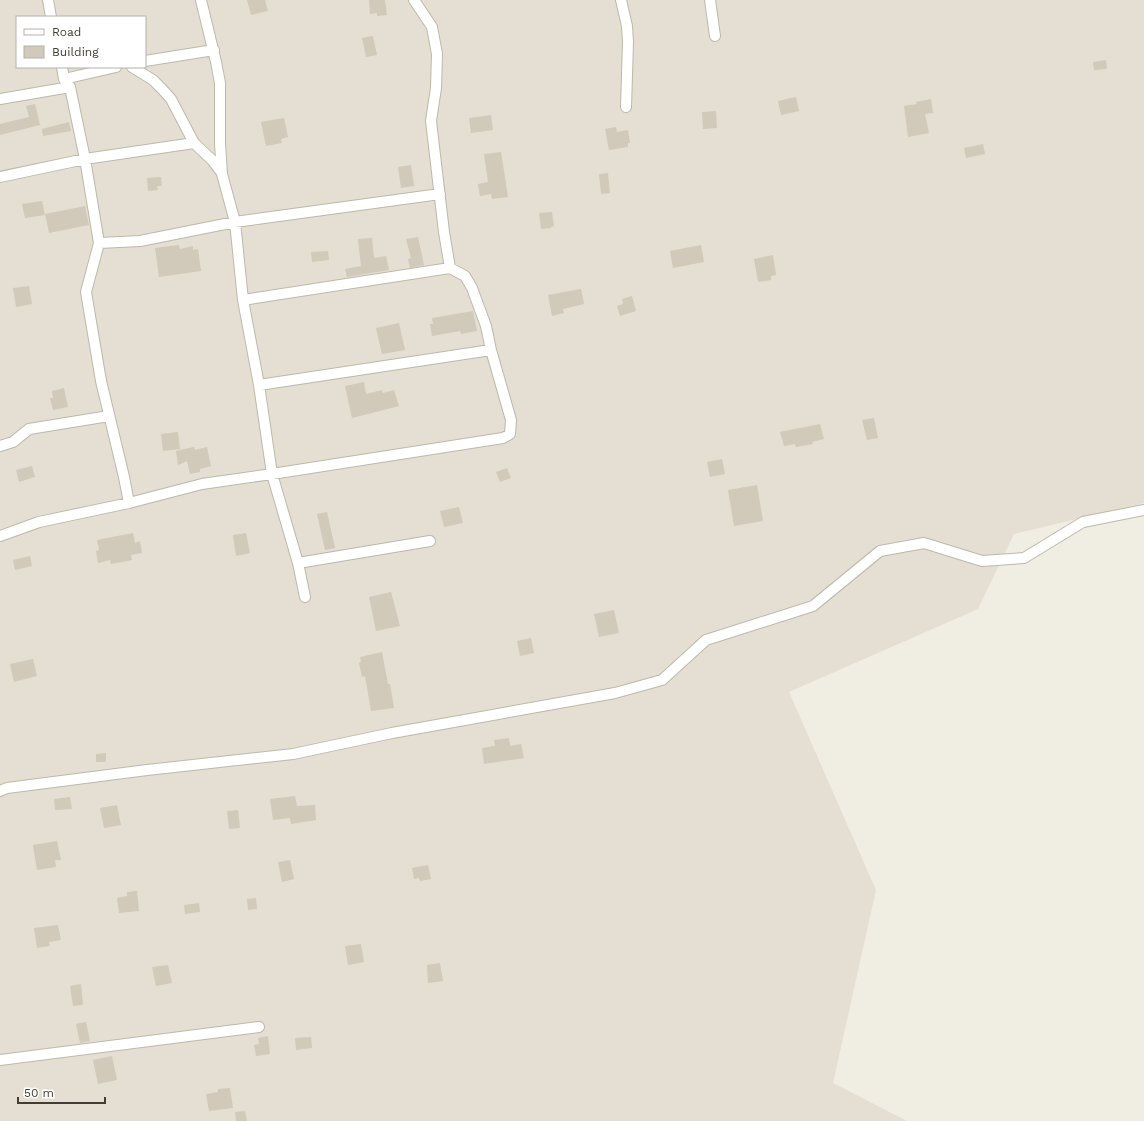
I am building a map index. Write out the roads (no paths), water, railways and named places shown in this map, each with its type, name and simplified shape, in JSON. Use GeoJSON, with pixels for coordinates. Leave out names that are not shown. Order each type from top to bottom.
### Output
{"type":"FeatureCollection","features":[{"type":"Feature","properties":{"kind":"street"},"geometry":{"type":"LineString","coordinates":[[48,0],[51,16]]}},
{"type":"Feature","properties":{"kind":"street"},"geometry":{"type":"LineString","coordinates":[[201,0],[214,50],[220,83],[220,144],[222,174],[235,222],[243,300],[259,385],[272,474],[298,563],[305,597]]}},
{"type":"Feature","properties":{"kind":"street"},"geometry":{"type":"LineString","coordinates":[[414,0],[432,27],[437,54],[436,88],[431,121],[450,268]]}},
{"type":"Feature","properties":{"kind":"street"},"geometry":{"type":"LineString","coordinates":[[621,0],[627,26],[628,42],[626,107]]}},
{"type":"Feature","properties":{"kind":"street"},"geometry":{"type":"LineString","coordinates":[[710,0],[715,36]]}},
{"type":"Feature","properties":{"kind":"street"},"geometry":{"type":"LineString","coordinates":[[146,61],[214,50]]}},
{"type":"Feature","properties":{"kind":"street"},"geometry":{"type":"LineString","coordinates":[[62,68],[85,159],[99,243],[86,292],[101,381],[129,503]]}},
{"type":"Feature","properties":{"kind":"street"},"geometry":{"type":"LineString","coordinates":[[0,99],[67,83],[113,68]]}},
{"type":"Feature","properties":{"kind":"street"},"geometry":{"type":"LineString","coordinates":[[134,68],[153,80],[171,99],[194,143],[212,160],[222,174]]}},
{"type":"Feature","properties":{"kind":"street"},"geometry":{"type":"LineString","coordinates":[[0,177],[85,159],[194,143]]}},
{"type":"Feature","properties":{"kind":"street"},"geometry":{"type":"LineString","coordinates":[[99,243],[140,241],[235,222],[440,194]]}},
{"type":"Feature","properties":{"kind":"street"},"geometry":{"type":"LineString","coordinates":[[0,536],[39,522],[129,503],[202,484],[503,438],[510,434],[511,420],[491,350],[486,326],[472,288],[465,276],[450,268],[243,300]]}},
{"type":"Feature","properties":{"kind":"street"},"geometry":{"type":"LineString","coordinates":[[259,385],[491,350]]}},
{"type":"Feature","properties":{"kind":"street"},"geometry":{"type":"LineString","coordinates":[[0,446],[13,442],[29,429],[109,416]]}},
{"type":"Feature","properties":{"kind":"street"},"geometry":{"type":"LineString","coordinates":[[0,791],[7,788],[147,770],[293,754],[392,733],[489,717],[615,693],[662,680],[675,670],[686,657],[706,640],[813,606],[880,551],[924,543],[982,561],[1024,558],[1082,522],[1144,510]]}},
{"type":"Feature","properties":{"kind":"street"},"geometry":{"type":"LineString","coordinates":[[298,563],[430,541]]}},
{"type":"Feature","properties":{"kind":"street"},"geometry":{"type":"LineString","coordinates":[[0,1060],[259,1027]]}}]}
